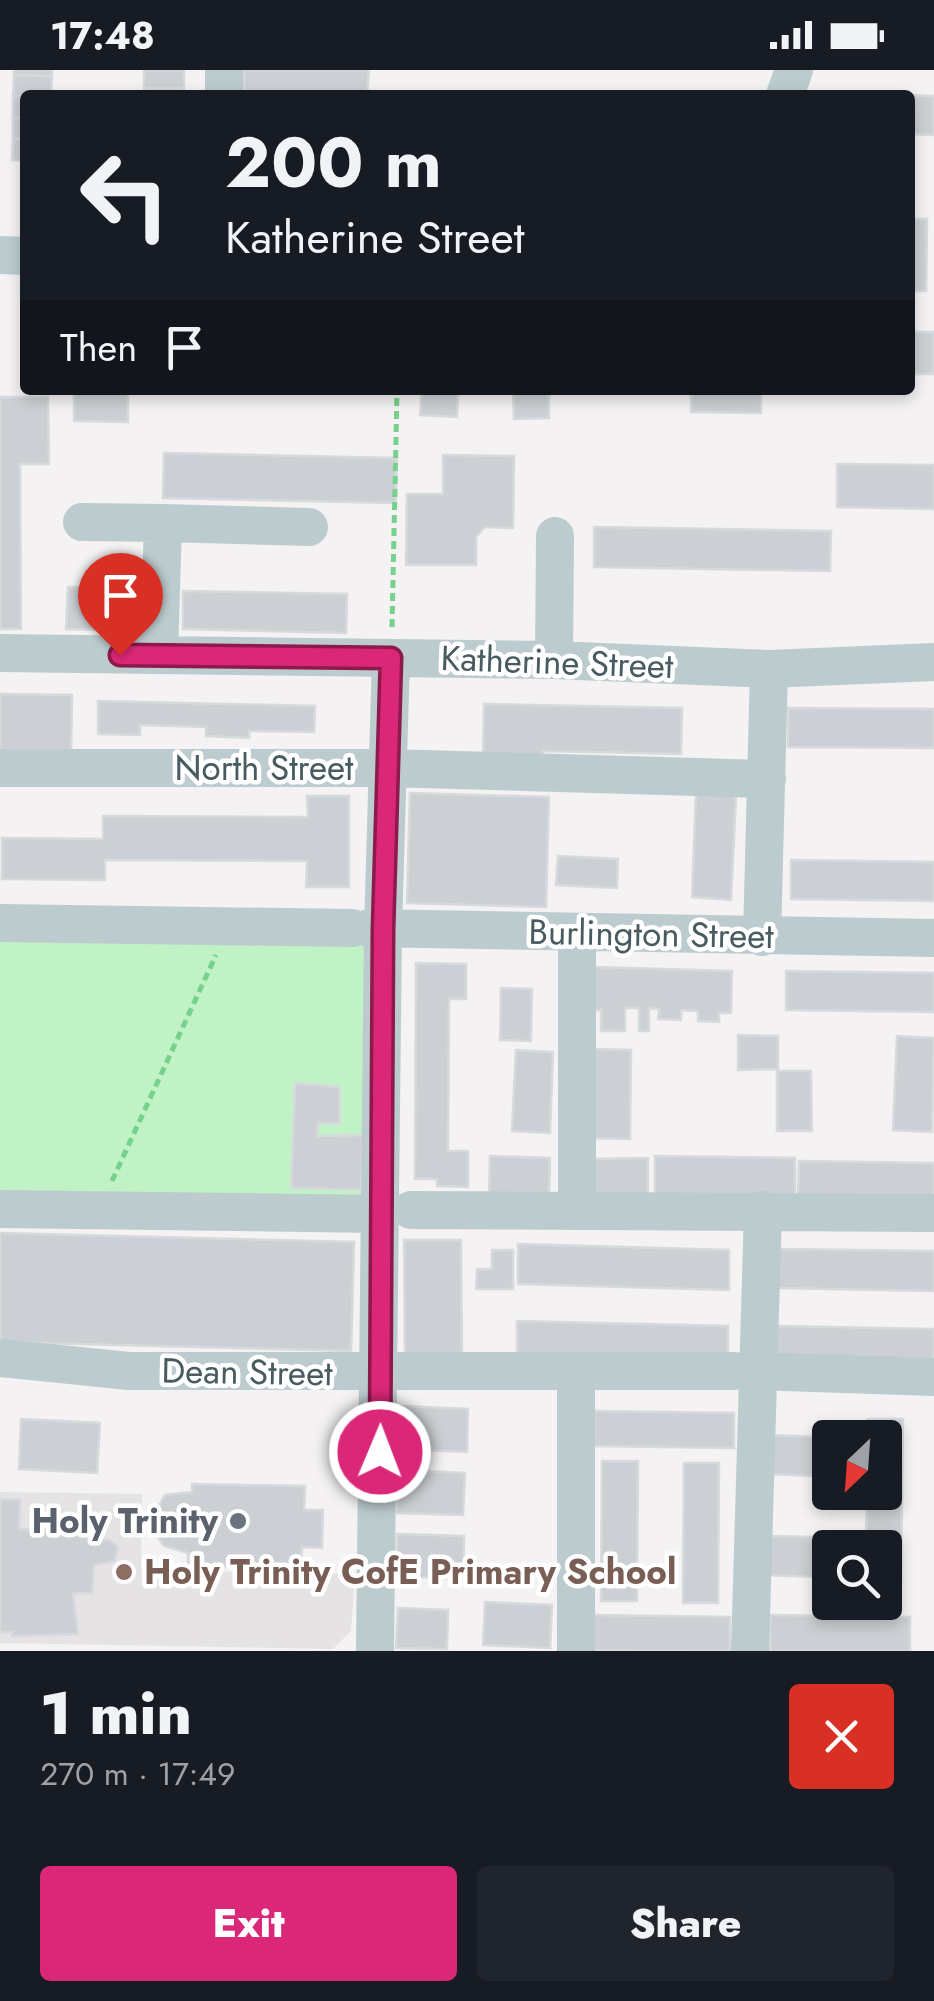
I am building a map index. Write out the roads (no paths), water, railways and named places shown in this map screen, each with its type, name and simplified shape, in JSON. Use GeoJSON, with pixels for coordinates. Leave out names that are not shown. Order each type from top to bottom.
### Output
{"type":"FeatureCollection","features":[{"type":"Feature","properties":{"kind":"street"},"geometry":{"type":"LineString","coordinates":[[82,522],[309,527]]}},
{"type":"Feature","properties":{"kind":"street"},"geometry":{"type":"LineString","coordinates":[[160,655],[163,523]]}},
{"type":"Feature","properties":{"kind":"street"},"geometry":{"type":"LineString","coordinates":[[554,660],[555,536]]}},
{"type":"Feature","properties":{"kind":"street","name":"Katherine Street"},"geometry":{"type":"LineString","coordinates":[[0,654],[554,660],[769,668],[886,652],[934,662]]}},
{"type":"Feature","properties":{"kind":"street"},"geometry":{"type":"LineString","coordinates":[[375,1651],[381,1373],[396,1212],[368,928],[388,768],[391,658]]}},
{"type":"Feature","properties":{"kind":"street"},"geometry":{"type":"LineString","coordinates":[[762,937],[769,668]]}},
{"type":"Feature","properties":{"kind":"street","name":"North Street"},"geometry":{"type":"LineString","coordinates":[[0,768],[388,768],[767,779]]}},
{"type":"Feature","properties":{"kind":"street","name":"Burlington Street"},"geometry":{"type":"LineString","coordinates":[[0,923],[934,938]]}},
{"type":"Feature","properties":{"kind":"street"},"geometry":{"type":"LineString","coordinates":[[577,1208],[578,933]]}},
{"type":"Feature","properties":{"kind":"street"},"geometry":{"type":"LineString","coordinates":[[0,1209],[934,1212]]}},
{"type":"Feature","properties":{"kind":"street"},"geometry":{"type":"LineString","coordinates":[[750,1651],[746,1371],[763,1210]]}},
{"type":"Feature","properties":{"kind":"street","name":"Dean Street"},"geometry":{"type":"LineString","coordinates":[[0,1358],[129,1371],[746,1371],[934,1377]]}},
{"type":"Feature","properties":{"kind":"street"},"geometry":{"type":"LineString","coordinates":[[576,1372],[576,1651]]}},
{"type":"Feature","properties":{"kind":"place","name":"Holy Trinity"},"geometry":{"type":"Point","coordinates":[238,1521]}},
{"type":"Feature","properties":{"kind":"place","name":"Holy Trinity CofE Primary School"},"geometry":{"type":"Point","coordinates":[124,1572]}}]}
